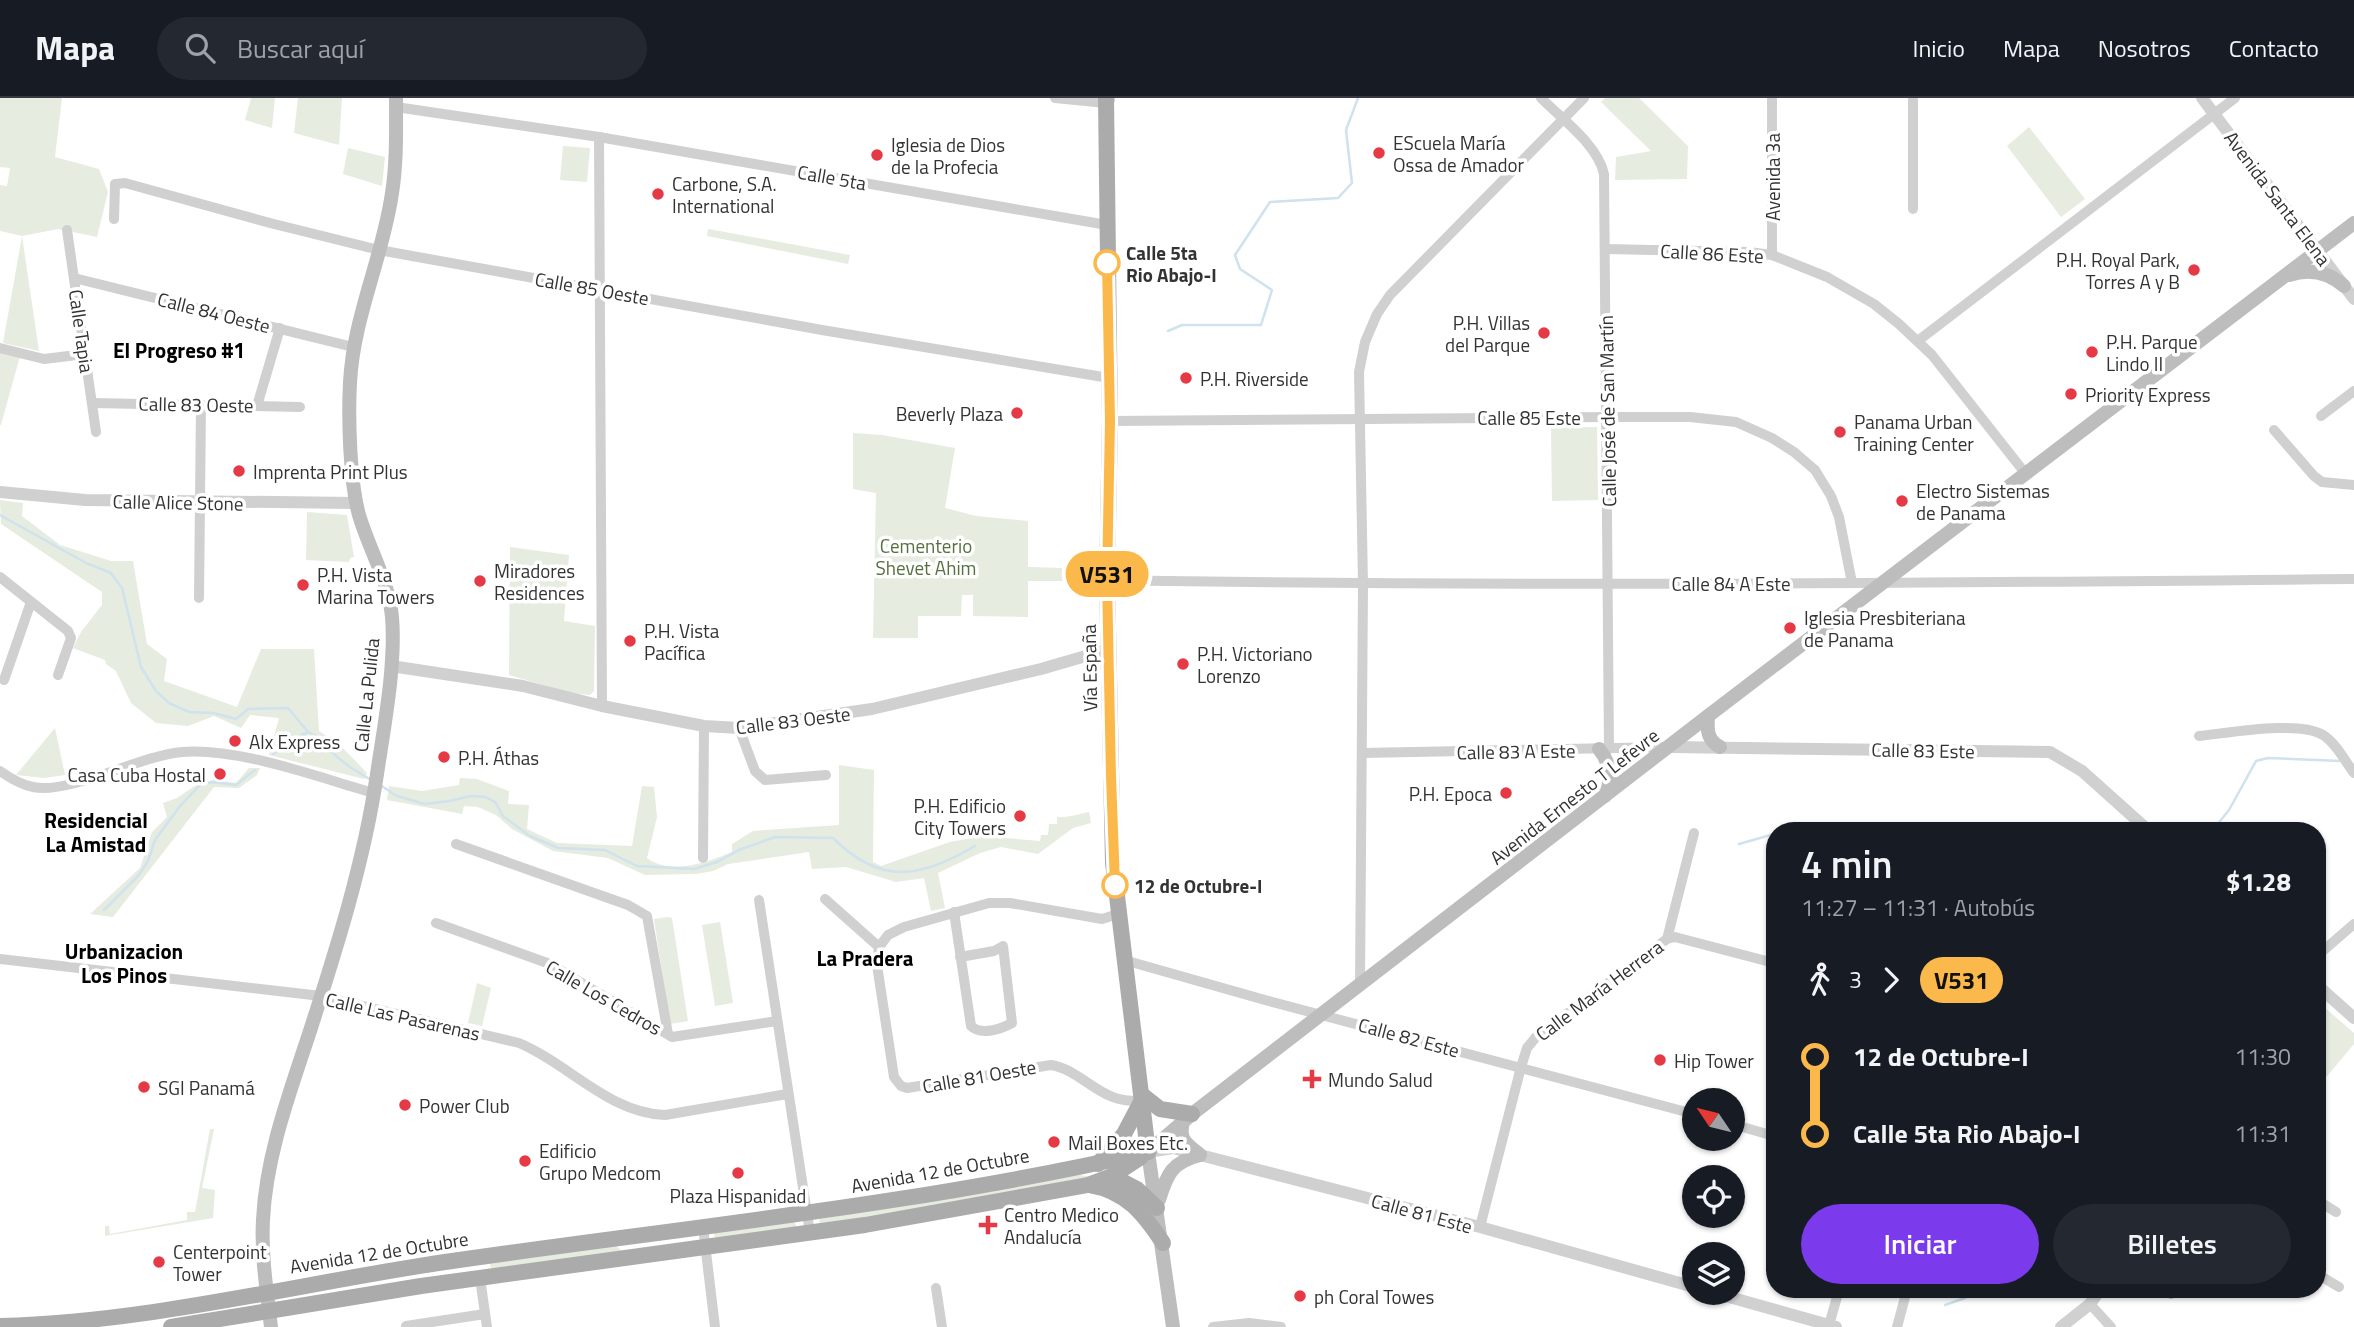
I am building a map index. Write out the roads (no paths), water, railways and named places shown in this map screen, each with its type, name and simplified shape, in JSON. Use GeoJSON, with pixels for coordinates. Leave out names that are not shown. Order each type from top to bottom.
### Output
{"type":"FeatureCollection","features":[{"type":"Feature","properties":{"kind":"main road","name":"Vía España"},"geometry":{"type":"LineString","coordinates":[[1108,100],[1110,421],[1107,580],[1113,863],[1148,1152]]}},
{"type":"Feature","properties":{"kind":"main road","name":"Calle La Pulida"},"geometry":{"type":"LineString","coordinates":[[270,1320],[262,1222],[266,1190],[281,1121],[346,918],[378,771],[391,666],[392,616],[385,587],[356,503],[350,383],[354,347],[392,192],[396,102]]}},
{"type":"Feature","properties":{"kind":"main road"},"geometry":{"type":"LineString","coordinates":[[2318,251],[2354,223]]}},
{"type":"Feature","properties":{"kind":"main road","name":"Avenida Ernesto T Lefevre"},"geometry":{"type":"LineString","coordinates":[[1148,1152],[1188,1118],[1708,716],[2318,251]]}},
{"type":"Feature","properties":{"kind":"main road"},"geometry":{"type":"LineString","coordinates":[[2281,278],[2302,271],[2317,272],[2344,286]]}},
{"type":"Feature","properties":{"kind":"main road"},"geometry":{"type":"LineString","coordinates":[[1708,716],[1708,735],[1713,743],[1720,747]]}},
{"type":"Feature","properties":{"kind":"main road"},"geometry":{"type":"LineString","coordinates":[[1604,749],[1610,768],[1605,796]]}},
{"type":"Feature","properties":{"kind":"main road"},"geometry":{"type":"LineString","coordinates":[[1097,1164],[1124,1134],[1141,1098],[1160,1109],[1188,1118],[1182,1139],[1200,1155]]}},
{"type":"Feature","properties":{"kind":"main road"},"geometry":{"type":"LineString","coordinates":[[171,1327],[270,1320],[480,1278],[928,1215],[1088,1185],[1112,1176],[1148,1152],[1173,1327]]}},
{"type":"Feature","properties":{"kind":"main road","name":"Avenida 12 de Octubre"},"geometry":{"type":"LineString","coordinates":[[0,1326],[132,1316],[426,1265],[807,1214],[1097,1164],[1148,1152]]}},
{"type":"Feature","properties":{"kind":"main road"},"geometry":{"type":"LineString","coordinates":[[1157,1209],[1168,1175],[1186,1158],[1200,1155]]}},
{"type":"Feature","properties":{"kind":"main road"},"geometry":{"type":"LineString","coordinates":[[1112,1176],[1137,1189],[1157,1209]]}},
{"type":"Feature","properties":{"kind":"main road"},"geometry":{"type":"LineString","coordinates":[[1088,1185],[1108,1188],[1130,1202],[1163,1243]]}},
{"type":"Feature","properties":{"kind":"main road"},"geometry":{"type":"LineString","coordinates":[[623,1237],[633,1258]]}},
{"type":"Feature","properties":{"kind":"street"},"geometry":{"type":"LineString","coordinates":[[1055,98],[1108,100]]}},
{"type":"Feature","properties":{"kind":"street","name":"Calle José de San Martín"},"geometry":{"type":"LineString","coordinates":[[1541,98],[1595,152],[1604,174],[1609,584],[1604,749]]}},
{"type":"Feature","properties":{"kind":"street"},"geometry":{"type":"LineString","coordinates":[[1360,985],[1363,584],[1359,372],[1365,342],[1377,314],[1390,295],[1584,98]]}},
{"type":"Feature","properties":{"kind":"street","name":"Avenida 3a"},"geometry":{"type":"LineString","coordinates":[[1772,98],[1772,255]]}},
{"type":"Feature","properties":{"kind":"street"},"geometry":{"type":"LineString","coordinates":[[1913,98],[1913,209]]}},
{"type":"Feature","properties":{"kind":"street","name":"Avenida Santa Elena"},"geometry":{"type":"LineString","coordinates":[[2202,98],[2354,299]]}},
{"type":"Feature","properties":{"kind":"street"},"geometry":{"type":"LineString","coordinates":[[1919,340],[2235,98]]}},
{"type":"Feature","properties":{"kind":"street","name":"Calle 5ta"},"geometry":{"type":"LineString","coordinates":[[396,102],[1107,225]]}},
{"type":"Feature","properties":{"kind":"street"},"geometry":{"type":"LineString","coordinates":[[599,137],[602,705]]}},
{"type":"Feature","properties":{"kind":"street","name":"Calle 85 Oeste"},"geometry":{"type":"LineString","coordinates":[[114,219],[115,184],[124,183],[379,250],[1109,379]]}},
{"type":"Feature","properties":{"kind":"street","name":"Calle Tapia"},"geometry":{"type":"LineString","coordinates":[[67,230],[96,432]]}},
{"type":"Feature","properties":{"kind":"street","name":"Calle 86 Este"},"geometry":{"type":"LineString","coordinates":[[1605,248],[1749,252],[1772,255],[1828,277],[1874,304],[1919,340],[2025,473]]}},
{"type":"Feature","properties":{"kind":"street","name":"Calle 84 Oeste"},"geometry":{"type":"LineString","coordinates":[[74,278],[354,347]]}},
{"type":"Feature","properties":{"kind":"street"},"geometry":{"type":"LineString","coordinates":[[257,405],[280,328]]}},
{"type":"Feature","properties":{"kind":"street"},"geometry":{"type":"LineString","coordinates":[[0,348],[44,359],[85,354]]}},
{"type":"Feature","properties":{"kind":"street"},"geometry":{"type":"LineString","coordinates":[[2321,416],[2354,391]]}},
{"type":"Feature","properties":{"kind":"street","name":"Calle 83 Oeste"},"geometry":{"type":"LineString","coordinates":[[92,403],[300,407]]}},
{"type":"Feature","properties":{"kind":"street"},"geometry":{"type":"LineString","coordinates":[[199,598],[201,404]]}},
{"type":"Feature","properties":{"kind":"street","name":"Calle 85 Este"},"geometry":{"type":"LineString","coordinates":[[1110,421],[1607,416],[1690,417],[1736,422],[1772,438],[1815,470],[1831,496],[1844,536],[1852,583]]}},
{"type":"Feature","properties":{"kind":"street"},"geometry":{"type":"LineString","coordinates":[[2274,430],[2322,482],[2354,485]]}},
{"type":"Feature","properties":{"kind":"street","name":"Calle Alice Stone"},"geometry":{"type":"LineString","coordinates":[[0,492],[85,500],[356,503]]}},
{"type":"Feature","properties":{"kind":"street"},"geometry":{"type":"LineString","coordinates":[[0,577],[68,631],[71,638],[58,675]]}},
{"type":"Feature","properties":{"kind":"street","name":"Calle 84 A Este"},"geometry":{"type":"LineString","coordinates":[[1107,580],[1609,584],[2354,579]]}},
{"type":"Feature","properties":{"kind":"street"},"geometry":{"type":"LineString","coordinates":[[4,680],[31,602]]}},
{"type":"Feature","properties":{"kind":"street","name":"Calle 83 Oeste"},"geometry":{"type":"LineString","coordinates":[[391,666],[523,685],[704,726],[739,728],[872,709],[1110,649]]}},
{"type":"Feature","properties":{"kind":"street"},"geometry":{"type":"LineString","coordinates":[[703,858],[704,726]]}},
{"type":"Feature","properties":{"kind":"street"},"geometry":{"type":"LineString","coordinates":[[2199,736],[2293,727],[2311,729],[2326,736],[2352,770]]}},
{"type":"Feature","properties":{"kind":"street"},"geometry":{"type":"LineString","coordinates":[[739,728],[755,771],[765,780],[826,775]]}},
{"type":"Feature","properties":{"kind":"street","name":"Calle 83 A Este"},"geometry":{"type":"LineString","coordinates":[[1363,753],[1670,747]]}},
{"type":"Feature","properties":{"kind":"street","name":"Calle 83 Este"},"geometry":{"type":"LineString","coordinates":[[1670,747],[2050,752],[2082,771],[2139,822]]}},
{"type":"Feature","properties":{"kind":"street"},"geometry":{"type":"LineString","coordinates":[[0,771],[23,784],[48,789],[164,755],[195,751],[256,760],[374,793]]}},
{"type":"Feature","properties":{"kind":"street"},"geometry":{"type":"LineString","coordinates":[[1667,939],[1694,833]]}},
{"type":"Feature","properties":{"kind":"street"},"geometry":{"type":"LineString","coordinates":[[456,844],[628,905],[647,916],[668,1034]]}},
{"type":"Feature","properties":{"kind":"street"},"geometry":{"type":"LineString","coordinates":[[825,899],[879,947],[888,935],[904,927],[989,903],[1010,903],[1102,919],[1118,914]]}},
{"type":"Feature","properties":{"kind":"street"},"geometry":{"type":"LineString","coordinates":[[759,900],[810,1233]]}},
{"type":"Feature","properties":{"kind":"street"},"geometry":{"type":"LineString","coordinates":[[954,912],[960,957],[971,1026],[981,1032],[1012,1023],[1003,946],[994,951],[960,957]]}},
{"type":"Feature","properties":{"kind":"street","name":"Calle Los Cedros"},"geometry":{"type":"LineString","coordinates":[[436,923],[550,964],[673,1037],[776,1021]]}},
{"type":"Feature","properties":{"kind":"street"},"geometry":{"type":"LineString","coordinates":[[2326,948],[2354,924]]}},
{"type":"Feature","properties":{"kind":"street","name":"Calle María Herrera"},"geometry":{"type":"LineString","coordinates":[[1480,1227],[1521,1067],[1527,1048],[1536,1037],[1667,939],[1675,937],[1766,961]]}},
{"type":"Feature","properties":{"kind":"street","name":"Calle 81 Oeste"},"geometry":{"type":"LineString","coordinates":[[879,947],[877,965],[894,1077],[901,1086],[908,1088],[1051,1065],[1058,1066],[1096,1090],[1127,1103],[1141,1098]]}},
{"type":"Feature","properties":{"kind":"street","name":"Calle Las Pasarenas"},"geometry":{"type":"LineString","coordinates":[[0,959],[321,996],[519,1044],[541,1054],[619,1104],[643,1113],[665,1115],[787,1094]]}},
{"type":"Feature","properties":{"kind":"street","name":"Calle 82 Este"},"geometry":{"type":"LineString","coordinates":[[1124,960],[1682,1111]]}},
{"type":"Feature","properties":{"kind":"street"},"geometry":{"type":"LineString","coordinates":[[2326,993],[2354,1018]]}},
{"type":"Feature","properties":{"kind":"street"},"geometry":{"type":"LineString","coordinates":[[1745,1128],[1766,1134]]}},
{"type":"Feature","properties":{"kind":"street","name":"Calle 81 Este"},"geometry":{"type":"LineString","coordinates":[[1148,1152],[1173,1149],[1200,1155],[1480,1227],[1682,1284]]}},
{"type":"Feature","properties":{"kind":"street"},"geometry":{"type":"LineString","coordinates":[[2326,1206],[2336,1212]]}},
{"type":"Feature","properties":{"kind":"street"},"geometry":{"type":"LineString","coordinates":[[703,1227],[715,1327]]}},
{"type":"Feature","properties":{"kind":"street"},"geometry":{"type":"LineString","coordinates":[[480,1278],[486,1327]]}},
{"type":"Feature","properties":{"kind":"street"},"geometry":{"type":"LineString","coordinates":[[2326,1279],[2339,1287]]}},
{"type":"Feature","properties":{"kind":"street"},"geometry":{"type":"LineString","coordinates":[[936,1287],[942,1327]]}},
{"type":"Feature","properties":{"kind":"street"},"geometry":{"type":"LineString","coordinates":[[1745,1301],[1833,1326],[1838,1298]]}},
{"type":"Feature","properties":{"kind":"street"},"geometry":{"type":"LineString","coordinates":[[1896,1327],[1905,1298]]}},
{"type":"Feature","properties":{"kind":"street"},"geometry":{"type":"LineString","coordinates":[[2061,1327],[2094,1298]]}},
{"type":"Feature","properties":{"kind":"street"},"geometry":{"type":"LineString","coordinates":[[2090,1304],[2111,1327]]}},
{"type":"Feature","properties":{"kind":"street"},"geometry":{"type":"LineString","coordinates":[[406,1326],[485,1314]]}},
{"type":"Feature","properties":{"kind":"street"},"geometry":{"type":"LineString","coordinates":[[1213,1327],[1249,1323],[1282,1327]]}},
{"type":"Feature","properties":{"kind":"waterway"},"geometry":{"type":"LineString","coordinates":[[1168,331],[1182,325],[1261,325],[1272,290],[1240,269],[1235,255],[1270,202],[1338,198],[1352,183],[1346,130],[1358,98]]}},
{"type":"Feature","properties":{"kind":"waterway"},"geometry":{"type":"LineString","coordinates":[[0,515],[86,563],[111,573],[122,588],[141,667],[156,691],[169,703],[189,712],[213,713],[236,719],[248,709],[288,708],[308,732],[321,739],[350,767],[371,780]]}},
{"type":"Feature","properties":{"kind":"waterway"},"geometry":{"type":"LineString","coordinates":[[273,754],[287,742],[308,732]]}},
{"type":"Feature","properties":{"kind":"waterway"},"geometry":{"type":"LineString","coordinates":[[2219,822],[2229,810],[2256,761],[2268,758],[2341,761]]}},
{"type":"Feature","properties":{"kind":"waterway"},"geometry":{"type":"LineString","coordinates":[[104,910],[139,875],[148,861],[155,840],[180,806],[200,785],[213,782],[236,785],[255,770]]}},
{"type":"Feature","properties":{"kind":"waterway"},"geometry":{"type":"LineString","coordinates":[[380,785],[397,796],[425,804],[471,796],[485,797],[495,802],[503,816],[530,836],[558,848],[605,850],[637,866],[694,869],[775,837],[833,838],[868,864],[902,872],[937,865],[975,846]]}},
{"type":"Feature","properties":{"kind":"waterway"},"geometry":{"type":"LineString","coordinates":[[1739,844],[1766,836]]}},
{"type":"Feature","properties":{"kind":"waterway"},"geometry":{"type":"LineString","coordinates":[[1945,1305],[1965,1298]]}},
{"type":"Feature","properties":{"kind":"place","name":"EScuela María Ossa de Amador"},"geometry":{"type":"Point","coordinates":[1379,153]}},
{"type":"Feature","properties":{"kind":"place","name":"Iglesia de Dios de la Profecia"},"geometry":{"type":"Point","coordinates":[877,155]}},
{"type":"Feature","properties":{"kind":"place","name":"Carbone, S.A. International"},"geometry":{"type":"Point","coordinates":[658,194]}},
{"type":"Feature","properties":{"kind":"place","name":"Calle 5ta Rio Abajo-I"},"geometry":{"type":"Point","coordinates":[1107,263]}},
{"type":"Feature","properties":{"kind":"place","name":"P.H. Royal Park, Torres A y B"},"geometry":{"type":"Point","coordinates":[2194,270]}},
{"type":"Feature","properties":{"kind":"place","name":"P.H. Villas del Parque"},"geometry":{"type":"Point","coordinates":[1544,333]}},
{"type":"Feature","properties":{"kind":"place","name":"P.H. Parque Lindo II"},"geometry":{"type":"Point","coordinates":[2092,352]}},
{"type":"Feature","properties":{"kind":"place","name":"P.H. Riverside"},"geometry":{"type":"Point","coordinates":[1186,378]}},
{"type":"Feature","properties":{"kind":"place","name":"Priority Express"},"geometry":{"type":"Point","coordinates":[2071,394]}},
{"type":"Feature","properties":{"kind":"place","name":"Beverly Plaza"},"geometry":{"type":"Point","coordinates":[1017,413]}},
{"type":"Feature","properties":{"kind":"place","name":"Panama Urban Training Center"},"geometry":{"type":"Point","coordinates":[1840,432]}},
{"type":"Feature","properties":{"kind":"place","name":"Imprenta Print Plus"},"geometry":{"type":"Point","coordinates":[239,471]}},
{"type":"Feature","properties":{"kind":"place","name":"Electro Sistemas de Panama"},"geometry":{"type":"Point","coordinates":[1902,501]}},
{"type":"Feature","properties":{"kind":"place","name":"Miradores Residences"},"geometry":{"type":"Point","coordinates":[480,581]}},
{"type":"Feature","properties":{"kind":"place","name":"P.H. Vista Marina Towers"},"geometry":{"type":"Point","coordinates":[303,585]}},
{"type":"Feature","properties":{"kind":"place","name":"Iglesia Presbiteriana de Panama"},"geometry":{"type":"Point","coordinates":[1790,628]}},
{"type":"Feature","properties":{"kind":"place","name":"P.H. Vista Pacífica"},"geometry":{"type":"Point","coordinates":[630,641]}},
{"type":"Feature","properties":{"kind":"place","name":"P.H. Victoriano Lorenzo"},"geometry":{"type":"Point","coordinates":[1183,664]}},
{"type":"Feature","properties":{"kind":"place","name":"Alx Express"},"geometry":{"type":"Point","coordinates":[235,741]}},
{"type":"Feature","properties":{"kind":"place","name":"P.H. Áthas"},"geometry":{"type":"Point","coordinates":[444,757]}},
{"type":"Feature","properties":{"kind":"place","name":"Casa Cuba Hostal"},"geometry":{"type":"Point","coordinates":[220,774]}},
{"type":"Feature","properties":{"kind":"place","name":"P.H. Epoca"},"geometry":{"type":"Point","coordinates":[1506,793]}},
{"type":"Feature","properties":{"kind":"place","name":"P.H. Edificio City Towers"},"geometry":{"type":"Point","coordinates":[1020,816]}},
{"type":"Feature","properties":{"kind":"place","name":"12 de Octubre-I"},"geometry":{"type":"Point","coordinates":[1115,885]}},
{"type":"Feature","properties":{"kind":"place","name":"Hip Tower"},"geometry":{"type":"Point","coordinates":[1660,1060]}},
{"type":"Feature","properties":{"kind":"place","name":"Mundo Salud"},"geometry":{"type":"Point","coordinates":[1312,1079]}},
{"type":"Feature","properties":{"kind":"place","name":"SGI Panamá"},"geometry":{"type":"Point","coordinates":[144,1087]}},
{"type":"Feature","properties":{"kind":"place","name":"Power Club"},"geometry":{"type":"Point","coordinates":[405,1105]}},
{"type":"Feature","properties":{"kind":"place","name":"Mail Boxes Etc."},"geometry":{"type":"Point","coordinates":[1054,1142]}},
{"type":"Feature","properties":{"kind":"place","name":"Edificio Grupo Medcom"},"geometry":{"type":"Point","coordinates":[525,1161]}},
{"type":"Feature","properties":{"kind":"place","name":"Plaza Hispanidad"},"geometry":{"type":"Point","coordinates":[738,1173]}},
{"type":"Feature","properties":{"kind":"place","name":"Centro Medico Andalucía"},"geometry":{"type":"Point","coordinates":[988,1225]}},
{"type":"Feature","properties":{"kind":"place","name":"Centerpoint Tower"},"geometry":{"type":"Point","coordinates":[159,1262]}},
{"type":"Feature","properties":{"kind":"place","name":"ph Coral Towes"},"geometry":{"type":"Point","coordinates":[1300,1296]}},
{"type":"Feature","properties":{"kind":"district","name":"El Progreso #1"},"geometry":{"type":"Point","coordinates":[179,350]}},
{"type":"Feature","properties":{"kind":"district","name":"Residencial La Amistad"},"geometry":{"type":"Point","coordinates":[96,832]}},
{"type":"Feature","properties":{"kind":"district","name":"La Pradera"},"geometry":{"type":"Point","coordinates":[865,958]}},
{"type":"Feature","properties":{"kind":"district","name":"Urbanizacion Los Pinos"},"geometry":{"type":"Point","coordinates":[124,963]}},
{"type":"Feature","properties":{"kind":"park label","name":"Cementerio Shevet Ahim"},"geometry":{"type":"Point","coordinates":[926,556]}}]}
